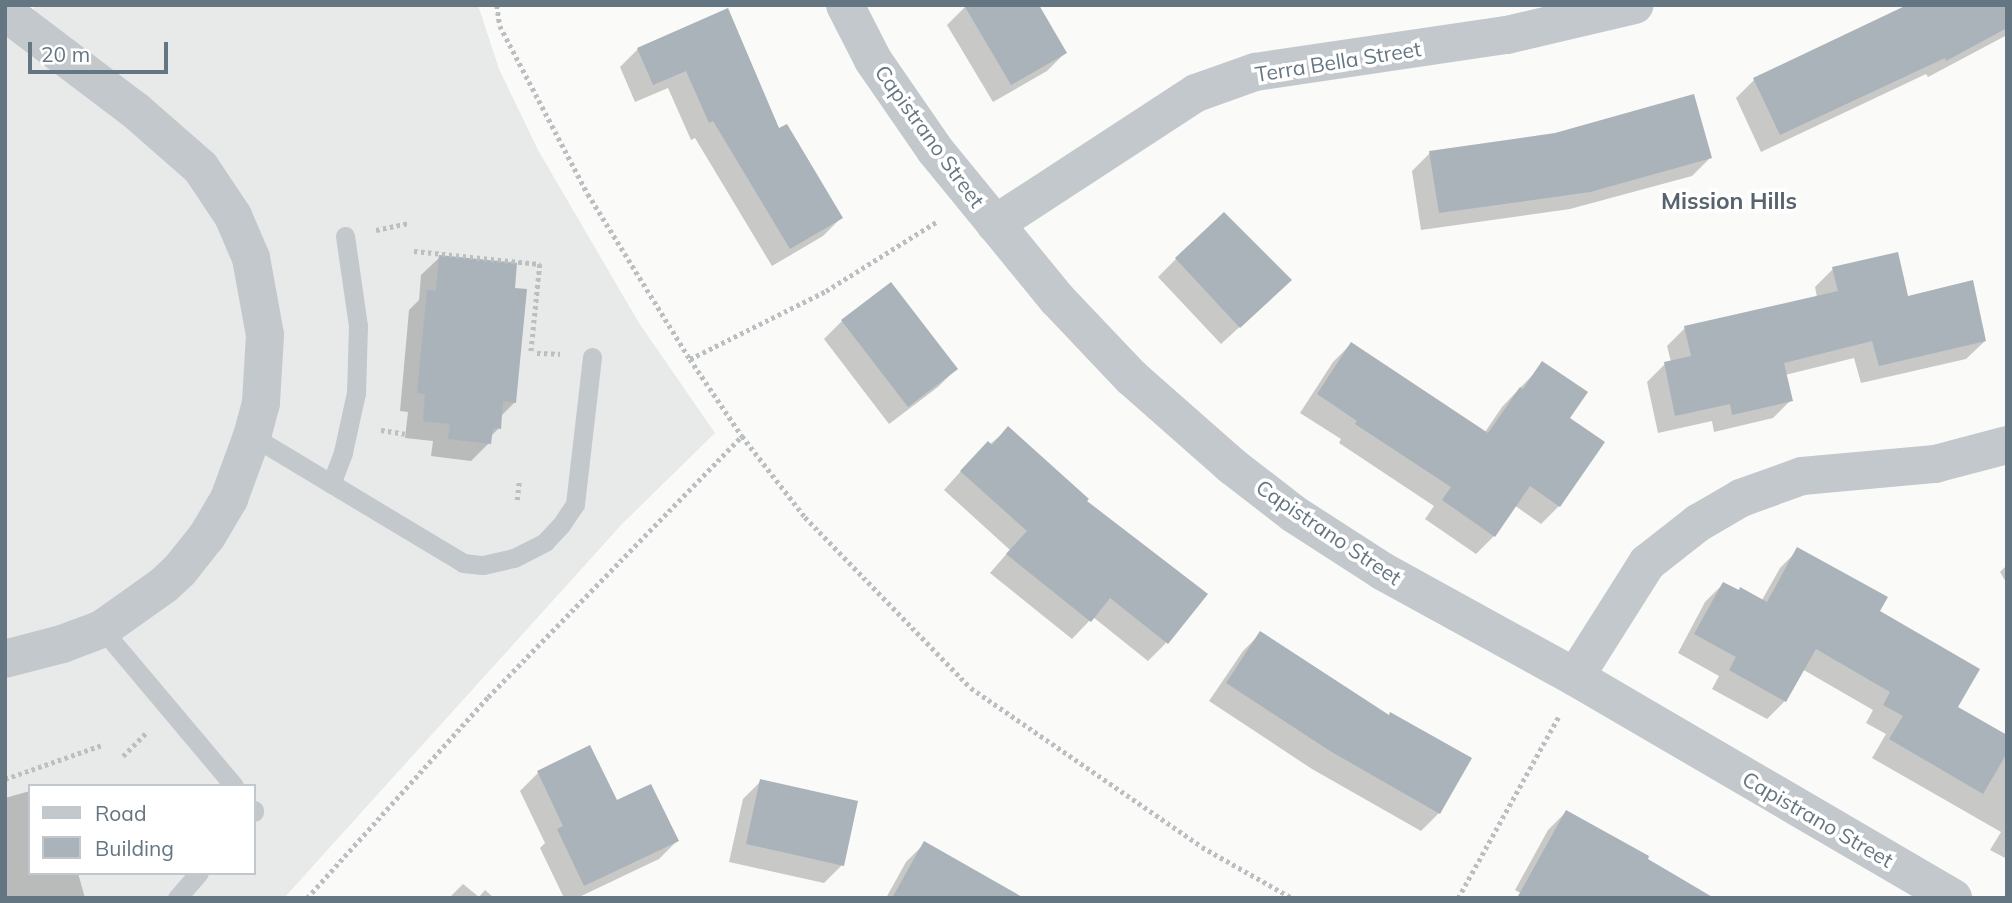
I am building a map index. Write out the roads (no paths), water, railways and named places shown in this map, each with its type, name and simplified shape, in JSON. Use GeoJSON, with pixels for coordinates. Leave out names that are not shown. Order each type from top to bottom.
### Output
{"type":"FeatureCollection","features":[{"type":"Feature","properties":{"kind":"street","name":"Capistrano Street"},"geometry":{"type":"LineString","coordinates":[[845,5],[873,60],[935,150],[1057,299],[1131,377],[1232,466],[1294,514],[1384,572],[1575,677],[1953,898]]}},
{"type":"Feature","properties":{"kind":"street","name":"Terra Bella Street"},"geometry":{"type":"LineString","coordinates":[[995,224],[1196,93],[1255,72],[1507,35],[1635,5]]}},
{"type":"Feature","properties":{"kind":"street"},"geometry":{"type":"LineString","coordinates":[[5,12],[136,111],[201,168],[233,216],[251,258],[265,335],[261,403],[252,436],[229,499],[207,536],[164,586],[102,629],[62,644],[5,659]]}},
{"type":"Feature","properties":{"kind":"street"},"geometry":{"type":"LineString","coordinates":[[1575,677],[1647,563],[1698,523],[1741,498],[1801,477],[1935,464],[2007,444]]}},
{"type":"Feature","properties":{"kind":"lane"},"geometry":{"type":"LineString","coordinates":[[331,484],[343,452],[356,393],[358,327],[345,236]]}},
{"type":"Feature","properties":{"kind":"lane"},"geometry":{"type":"LineString","coordinates":[[252,436],[463,563],[483,565],[514,558],[545,542],[575,504],[592,357]]}},
{"type":"Feature","properties":{"kind":"lane"},"geometry":{"type":"LineString","coordinates":[[102,629],[232,784]]}},
{"type":"Feature","properties":{"kind":"lane"},"geometry":{"type":"LineString","coordinates":[[177,898],[196,875]]}},
{"type":"Feature","properties":{"kind":"district","name":"Mission Hills"},"geometry":{"type":"Point","coordinates":[1729,201]}}]}
